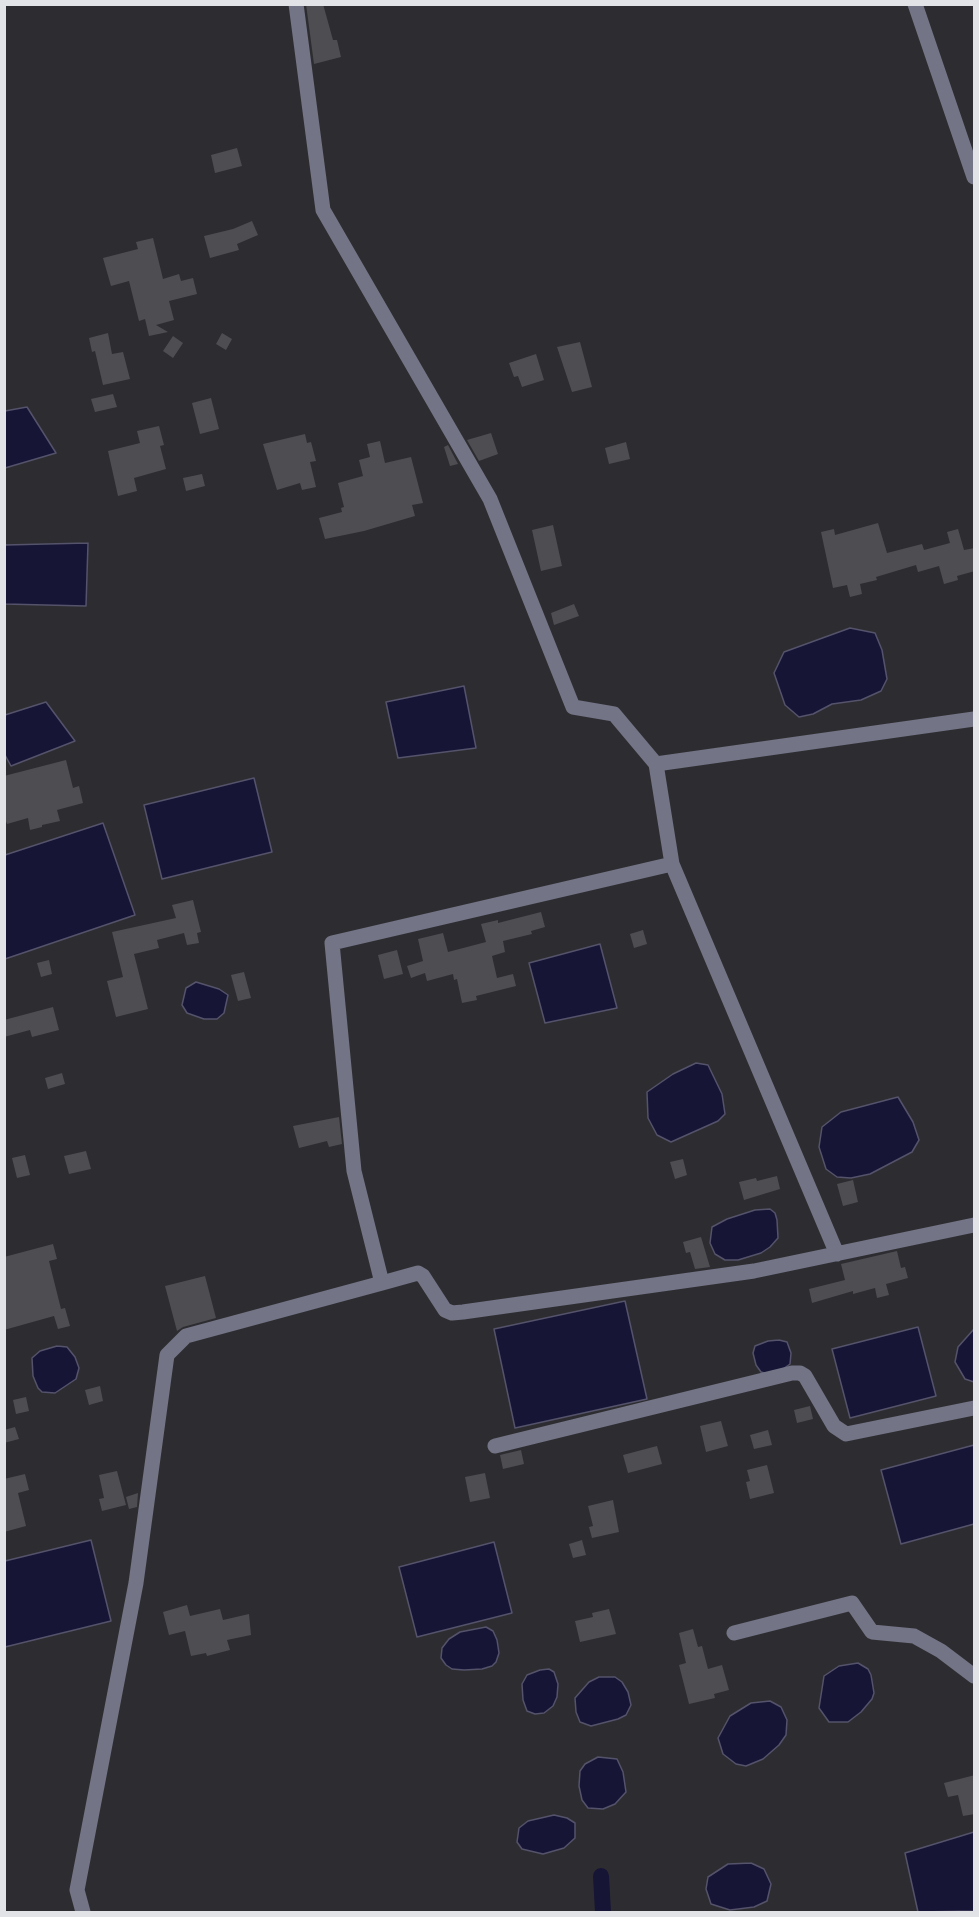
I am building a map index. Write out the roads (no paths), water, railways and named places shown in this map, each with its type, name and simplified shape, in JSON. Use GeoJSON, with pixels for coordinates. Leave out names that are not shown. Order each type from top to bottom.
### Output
{"type":"FeatureCollection","features":[{"type":"Feature","properties":{"kind":"street"},"geometry":{"type":"LineString","coordinates":[[296,4],[323,210],[490,499],[573,707],[614,714],[656,764],[672,864],[837,1254]]}},
{"type":"Feature","properties":{"kind":"street"},"geometry":{"type":"LineString","coordinates":[[915,4],[975,177]]}},
{"type":"Feature","properties":{"kind":"street"},"geometry":{"type":"LineString","coordinates":[[656,764],[975,719]]}},
{"type":"Feature","properties":{"kind":"street"},"geometry":{"type":"LineString","coordinates":[[382,1283],[354,1171],[332,943],[672,864]]}},
{"type":"Feature","properties":{"kind":"street"},"geometry":{"type":"LineString","coordinates":[[83,1912],[77,1890],[136,1584],[167,1355],[186,1336],[418,1273],[423,1276],[445,1310],[452,1313],[754,1271],[975,1225]]}},
{"type":"Feature","properties":{"kind":"street"},"geometry":{"type":"LineString","coordinates":[[495,1446],[792,1373],[805,1376],[834,1426],[846,1434],[975,1407]]}},
{"type":"Feature","properties":{"kind":"street"},"geometry":{"type":"LineString","coordinates":[[734,1633],[852,1603],[872,1632],[914,1636],[975,1676]]}},
{"type":"Feature","properties":{"kind":"waterway"},"geometry":{"type":"LineString","coordinates":[[601,1876],[603,1912]]}}]}
